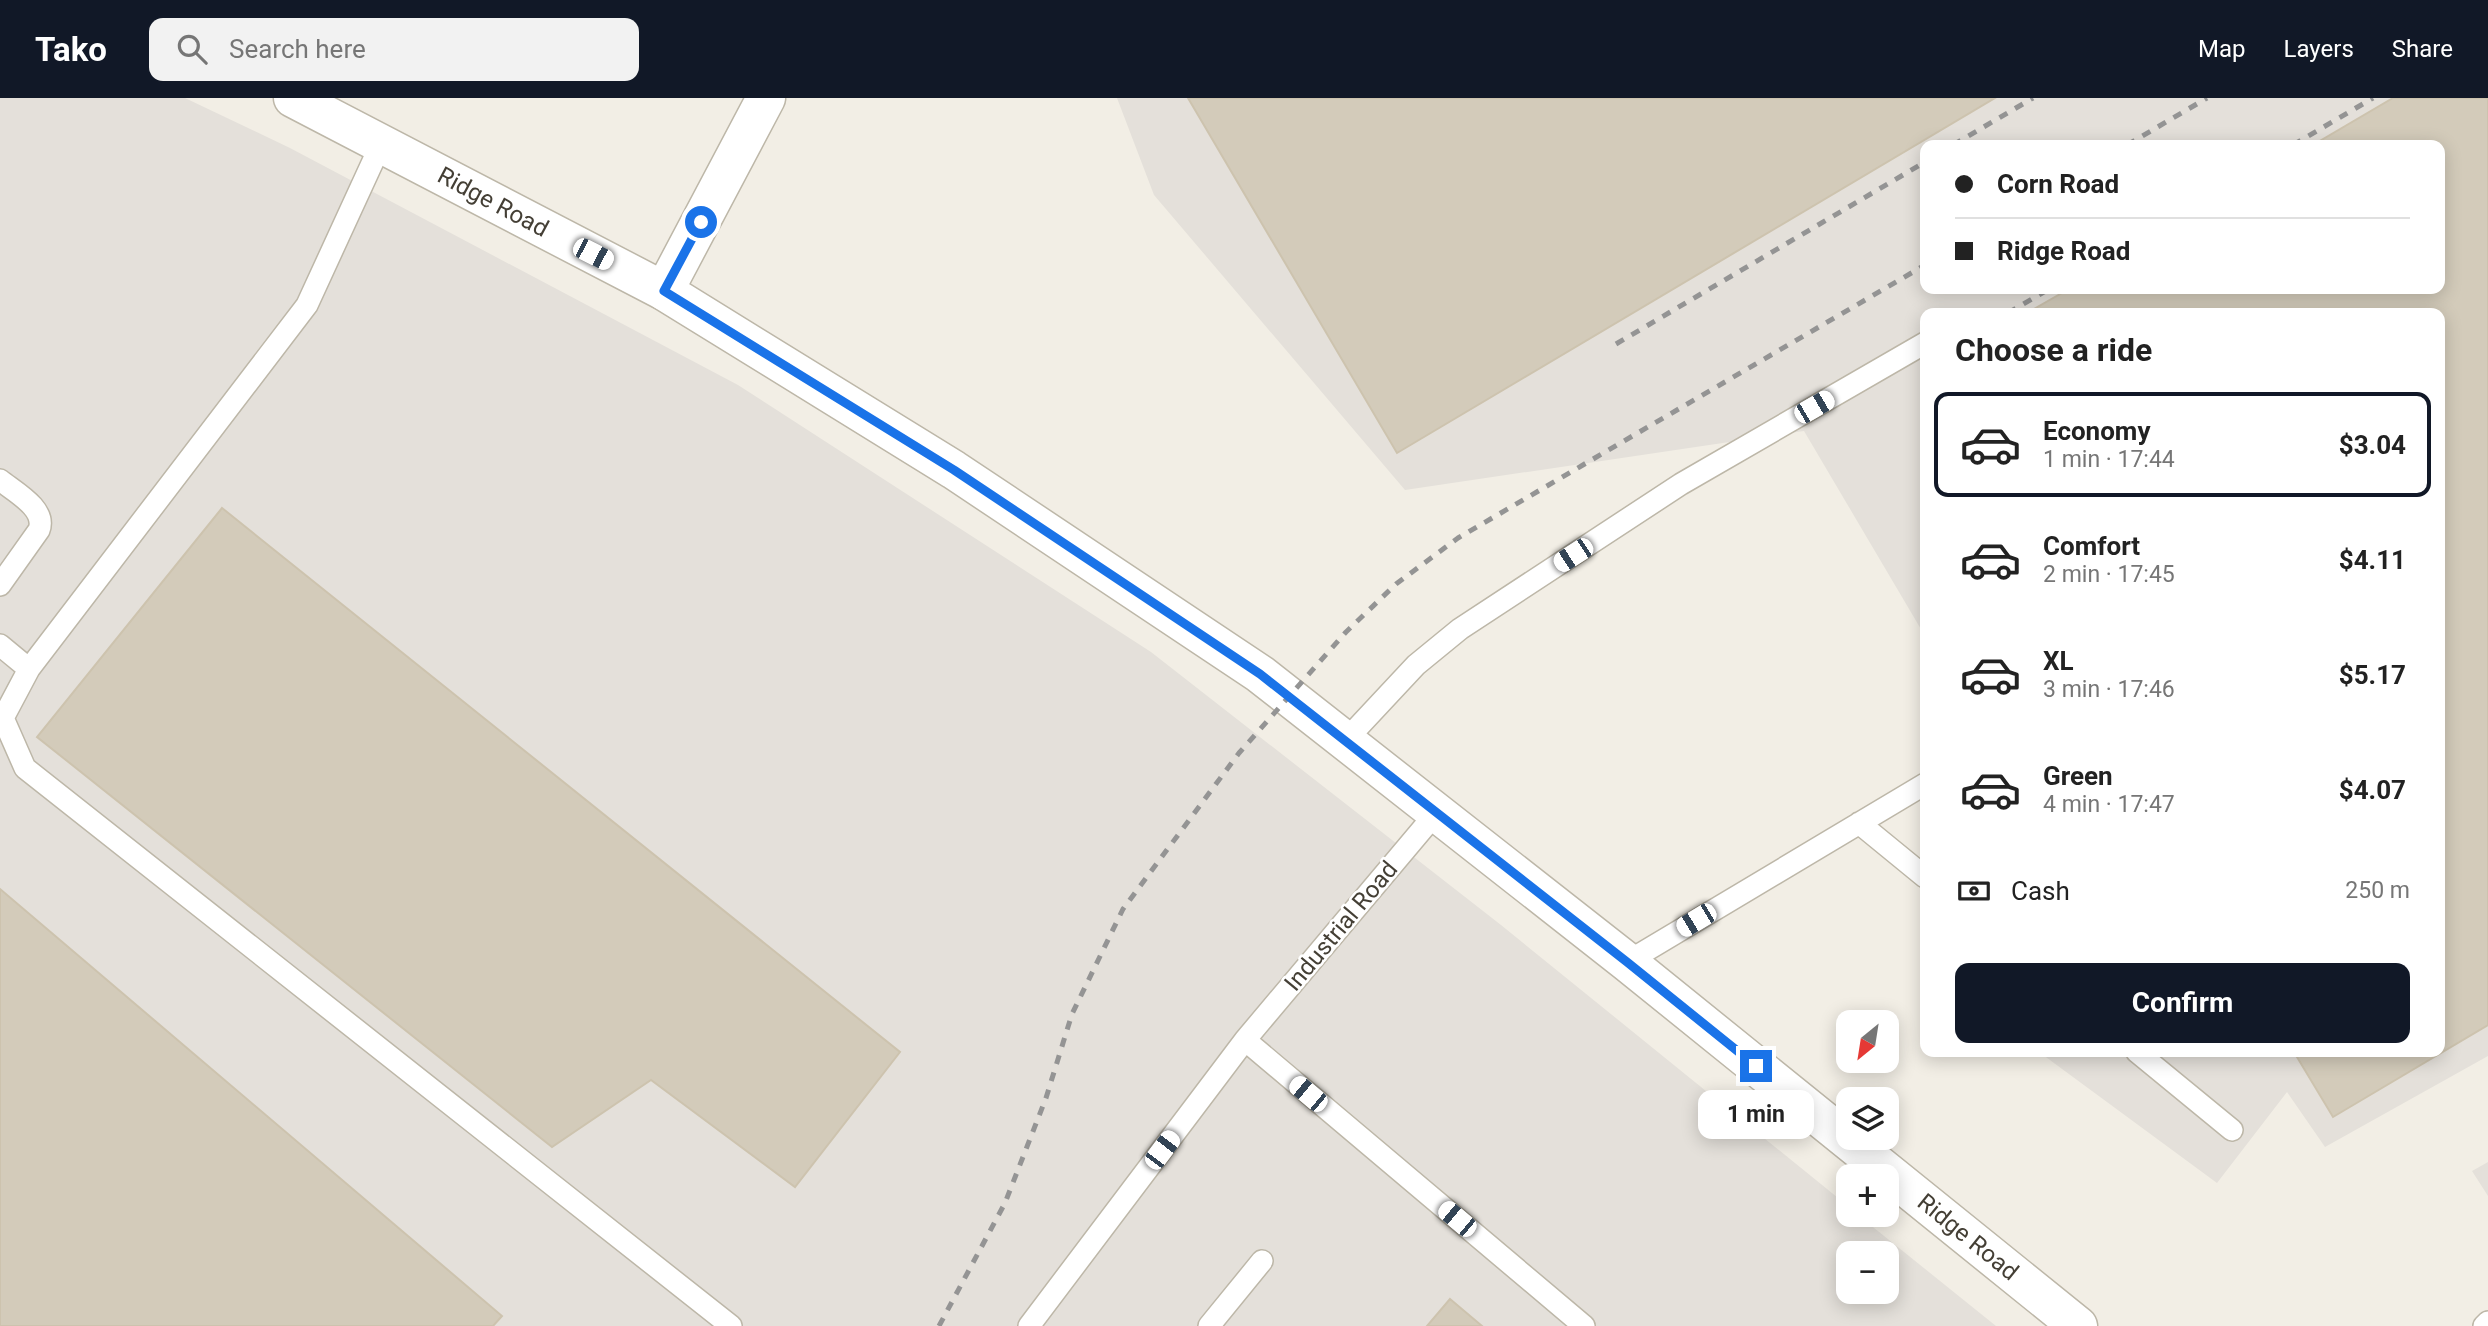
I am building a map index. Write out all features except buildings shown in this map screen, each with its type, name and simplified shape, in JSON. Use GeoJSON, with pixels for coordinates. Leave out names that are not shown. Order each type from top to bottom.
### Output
{"type":"FeatureCollection","features":[{"type":"Feature","properties":{"kind":"street","name":"Ridge Road"},"geometry":{"type":"LineString","coordinates":[[293,98],[664,291],[954,470],[1260,674],[1627,962],[2078,1326]]}},
{"type":"Feature","properties":{"kind":"street"},"geometry":{"type":"LineString","coordinates":[[664,291],[766,98]]}},
{"type":"Feature","properties":{"kind":"lane"},"geometry":{"type":"LineString","coordinates":[[381,144],[307,305],[29,669],[3,719],[24,768],[731,1326]]}},
{"type":"Feature","properties":{"kind":"lane"},"geometry":{"type":"LineString","coordinates":[[1345,741],[1416,665],[1460,629],[1681,484],[1920,345]]}},
{"type":"Feature","properties":{"kind":"lane"},"geometry":{"type":"LineString","coordinates":[[0,480],[38,512],[42,523],[0,584]]}},
{"type":"Feature","properties":{"kind":"lane"},"geometry":{"type":"LineString","coordinates":[[0,645],[29,669]]}},
{"type":"Feature","properties":{"kind":"lane"},"geometry":{"type":"LineString","coordinates":[[1627,962],[1920,787]]}},
{"type":"Feature","properties":{"kind":"lane","name":"Industrial Road"},"geometry":{"type":"LineString","coordinates":[[1029,1326],[1245,1040],[1436,813]]}},
{"type":"Feature","properties":{"kind":"lane"},"geometry":{"type":"LineString","coordinates":[[1859,823],[1920,873]]}},
{"type":"Feature","properties":{"kind":"lane"},"geometry":{"type":"LineString","coordinates":[[1245,1040],[1584,1326]]}},
{"type":"Feature","properties":{"kind":"lane"},"geometry":{"type":"LineString","coordinates":[[2143,1057],[2232,1130]]}},
{"type":"Feature","properties":{"kind":"lane"},"geometry":{"type":"LineString","coordinates":[[1209,1326],[1262,1261]]}},
{"type":"Feature","properties":{"kind":"lane"},"geometry":{"type":"LineString","coordinates":[[2484,1326],[2488,1322]]}},
{"type":"Feature","properties":{"kind":"shaded area"},"geometry":{"type":"Polygon","coordinates":[[[0,98],[185,98],[290,148],[738,385],[1151,652],[1501,925],[1836,1196],[1836,1227],[1873,1227],[1890,1241],[1836,1241],[1836,1304],[1899,1304],[1899,1248],[1996,1326],[0,1326],[0,98]]]}},
{"type":"Feature","properties":{"kind":"shaded area"},"geometry":{"type":"Polygon","coordinates":[[[1117,98],[2488,98],[2488,1056],[2325,1147],[2287,1092],[2217,1183],[2046,1057],[2445,1057],[2445,308],[1920,308],[1920,628],[1804,431],[1405,490],[1154,195],[1117,98]]]}},
{"type":"Feature","properties":{"kind":"shaded area"},"geometry":{"type":"Polygon","coordinates":[[[2488,1162],[2488,1196],[2472,1171],[2488,1162]]]}},
{"type":"Feature","properties":{"kind":"railway"},"geometry":{"type":"LineString","coordinates":[[1962,140],[2033,98]]}},
{"type":"Feature","properties":{"kind":"railway"},"geometry":{"type":"LineString","coordinates":[[2136,140],[2207,98]]}},
{"type":"Feature","properties":{"kind":"railway"},"geometry":{"type":"LineString","coordinates":[[2302,140],[2373,98]]}},
{"type":"Feature","properties":{"kind":"railway"},"geometry":{"type":"LineString","coordinates":[[1616,344],[1920,165]]}},
{"type":"Feature","properties":{"kind":"railway"},"geometry":{"type":"LineString","coordinates":[[939,1326],[1005,1203],[1046,1098],[1072,1014],[1123,909],[1239,753],[1346,632],[1396,584],[1458,538],[1920,268]]}},
{"type":"Feature","properties":{"kind":"railway"},"geometry":{"type":"LineString","coordinates":[[2017,308],[2040,294]]}},
{"type":"Feature","properties":{"kind":"route"},"geometry":{"type":"LineString","coordinates":[[701,222],[664,291],[954,470],[1260,674],[1756,1066]]}}]}
